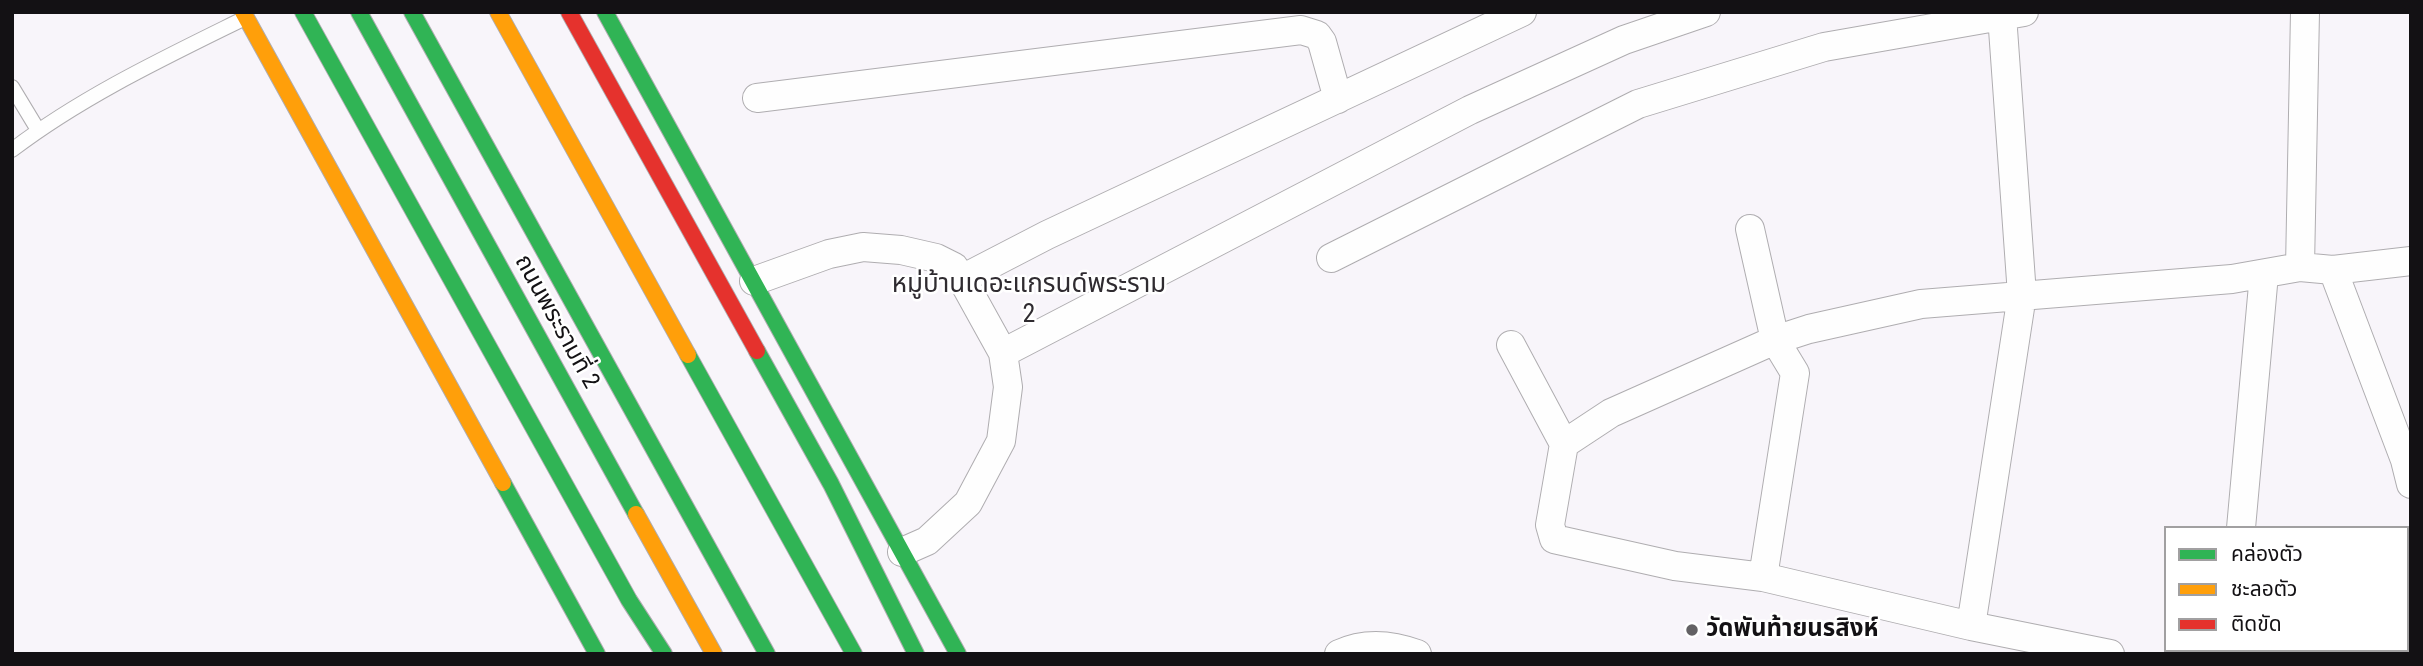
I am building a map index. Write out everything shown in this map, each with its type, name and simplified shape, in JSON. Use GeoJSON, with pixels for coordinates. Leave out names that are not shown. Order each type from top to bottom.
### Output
{"type":"FeatureCollection","features":[{"type":"Feature","properties":{"kind":"main road"},"geometry":{"type":"LineString","coordinates":[[303,12],[629,600],[664,654]]}},
{"type":"Feature","properties":{"kind":"main road","name":"ถนนพระรามที่ 2"},"geometry":{"type":"LineString","coordinates":[[359,12],[714,654]]}},
{"type":"Feature","properties":{"kind":"main road"},"geometry":{"type":"LineString","coordinates":[[412,12],[767,654]]}},
{"type":"Feature","properties":{"kind":"main road"},"geometry":{"type":"LineString","coordinates":[[482,12],[837,654]]}},
{"type":"Feature","properties":{"kind":"main road"},"geometry":{"type":"LineString","coordinates":[[498,12],[854,654]]}},
{"type":"Feature","properties":{"kind":"main road"},"geometry":{"type":"LineString","coordinates":[[569,12],[831,484],[916,654]]}},
{"type":"Feature","properties":{"kind":"main road"},"geometry":{"type":"LineString","coordinates":[[605,12],[958,654]]}},
{"type":"Feature","properties":{"kind":"main road"},"geometry":{"type":"LineString","coordinates":[[245,15],[597,654]]}},
{"type":"Feature","properties":{"kind":"street"},"geometry":{"type":"LineString","coordinates":[[962,279],[1046,235],[1522,12]]}},
{"type":"Feature","properties":{"kind":"street"},"geometry":{"type":"LineString","coordinates":[[1003,353],[1470,110],[1624,40],[1706,12]]}},
{"type":"Feature","properties":{"kind":"street"},"geometry":{"type":"LineString","coordinates":[[2300,267],[2305,12]]}},
{"type":"Feature","properties":{"kind":"street"},"geometry":{"type":"LineString","coordinates":[[1331,258],[1638,104],[1824,47],[2013,13],[2022,295],[1971,626]]}},
{"type":"Feature","properties":{"kind":"street"},"geometry":{"type":"LineString","coordinates":[[757,98],[1301,30],[1317,35],[1322,42],[1338,99]]}},
{"type":"Feature","properties":{"kind":"street"},"geometry":{"type":"LineString","coordinates":[[1749,229],[1774,340],[1795,373],[1762,577]]}},
{"type":"Feature","properties":{"kind":"street"},"geometry":{"type":"LineString","coordinates":[[754,281],[829,254],[863,247],[901,250],[936,258],[954,267],[1003,353],[1008,387],[1001,441],[968,503],[927,541],[902,552]]}},
{"type":"Feature","properties":{"kind":"street"},"geometry":{"type":"LineString","coordinates":[[1564,444],[1611,413],[1774,340],[1809,329],[1921,304],[2232,279],[2300,267],[2333,270],[2411,261]]}},
{"type":"Feature","properties":{"kind":"street"},"geometry":{"type":"LineString","coordinates":[[2333,270],[2405,460],[2411,484]]}},
{"type":"Feature","properties":{"kind":"street"},"geometry":{"type":"LineString","coordinates":[[2241,526],[2264,274]]}},
{"type":"Feature","properties":{"kind":"street"},"geometry":{"type":"LineString","coordinates":[[1511,345],[1564,444],[1550,525],[1554,539],[1675,566],[1762,577],[1971,626],[2110,654]]}},
{"type":"Feature","properties":{"kind":"street"},"geometry":{"type":"LineString","coordinates":[[1339,654],[1356,646],[1387,645],[1416,654]]}},
{"type":"Feature","properties":{"kind":"lane"},"geometry":{"type":"LineString","coordinates":[[12,150],[38,130],[245,15]]}},
{"type":"Feature","properties":{"kind":"lane"},"geometry":{"type":"LineString","coordinates":[[12,87],[38,130]]}},
{"type":"Feature","properties":{"kind":"traffic: fast"},"geometry":{"type":"LineString","coordinates":[[303,12],[629,600],[664,654]]}},
{"type":"Feature","properties":{"kind":"traffic: fast"},"geometry":{"type":"LineString","coordinates":[[359,12],[636,514]]}},
{"type":"Feature","properties":{"kind":"traffic: fast"},"geometry":{"type":"LineString","coordinates":[[412,12],[767,654]]}},
{"type":"Feature","properties":{"kind":"traffic: fast"},"geometry":{"type":"LineString","coordinates":[[605,12],[958,654]]}},
{"type":"Feature","properties":{"kind":"traffic: fast"},"geometry":{"type":"LineString","coordinates":[[757,351],[831,484],[916,654]]}},
{"type":"Feature","properties":{"kind":"traffic: fast"},"geometry":{"type":"LineString","coordinates":[[688,355],[854,654]]}},
{"type":"Feature","properties":{"kind":"traffic: fast"},"geometry":{"type":"LineString","coordinates":[[503,483],[597,654]]}},
{"type":"Feature","properties":{"kind":"traffic: slow"},"geometry":{"type":"LineString","coordinates":[[243,12],[503,483]]}},
{"type":"Feature","properties":{"kind":"traffic: slow"},"geometry":{"type":"LineString","coordinates":[[498,12],[688,355]]}},
{"type":"Feature","properties":{"kind":"traffic: slow"},"geometry":{"type":"LineString","coordinates":[[636,514],[714,654]]}},
{"type":"Feature","properties":{"kind":"traffic: jam"},"geometry":{"type":"LineString","coordinates":[[569,12],[757,351]]}},
{"type":"Feature","properties":{"kind":"place","name":"วัดพันท้ายนรสิงห์"},"geometry":{"type":"Point","coordinates":[1692,630]}},
{"type":"Feature","properties":{"kind":"district","name":"หมู่บ้านเดอะแกรนด์พระราม 2"},"geometry":{"type":"Point","coordinates":[1029,300]}}]}
